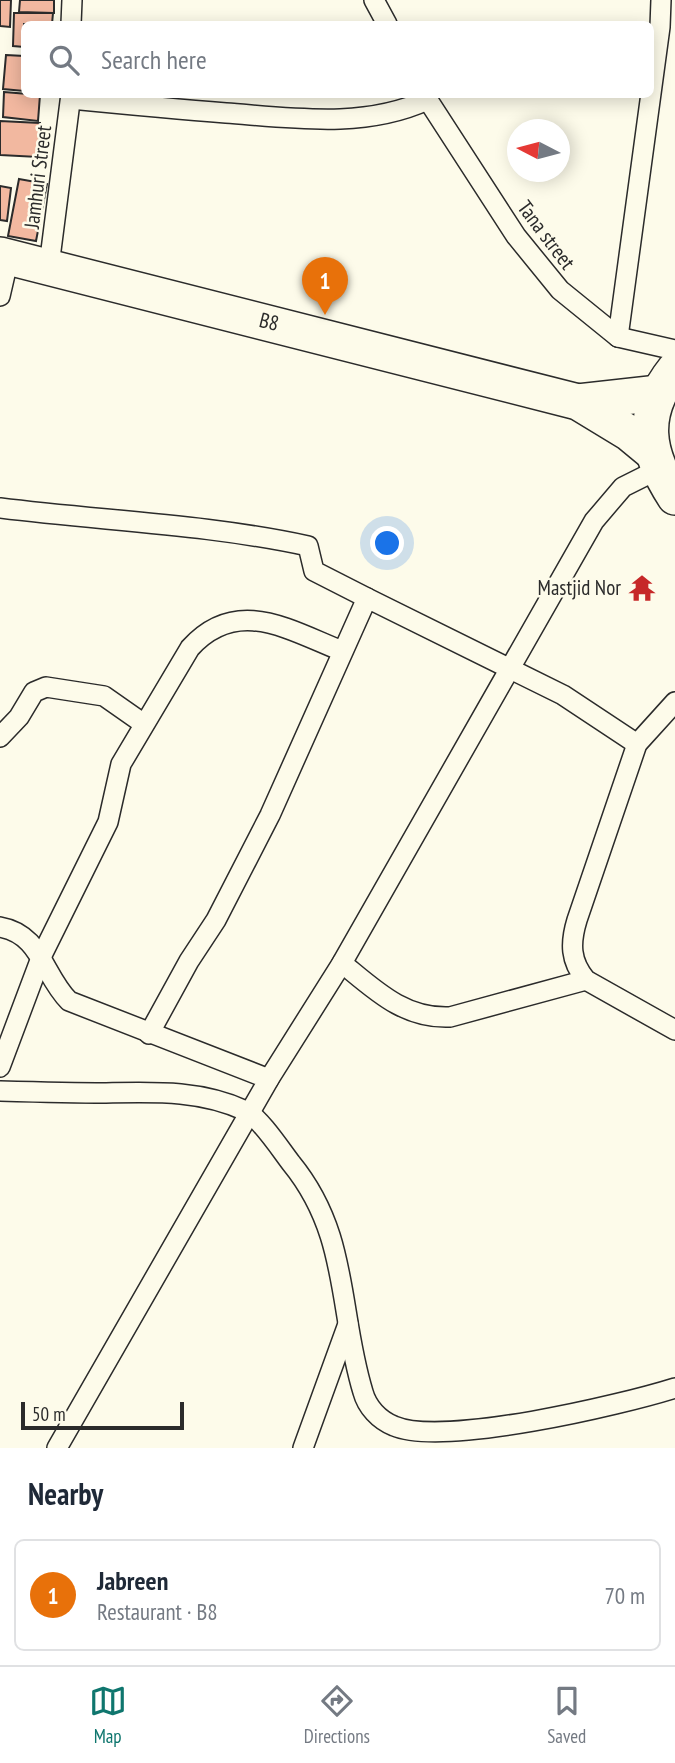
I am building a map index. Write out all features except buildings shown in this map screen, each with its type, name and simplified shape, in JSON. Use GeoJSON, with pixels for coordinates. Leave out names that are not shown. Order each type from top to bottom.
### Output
{"type":"FeatureCollection","features":[{"type":"Feature","properties":{"kind":"highway","name":"B8"},"geometry":{"type":"LineString","coordinates":[[4,256],[578,402]]}},
{"type":"Feature","properties":{"kind":"highway"},"geometry":{"type":"LineString","coordinates":[[578,402],[667,381]]}},
{"type":"Feature","properties":{"kind":"highway"},"geometry":{"type":"LineString","coordinates":[[661,473],[651,422],[667,381]]}},
{"type":"Feature","properties":{"kind":"highway"},"geometry":{"type":"LineString","coordinates":[[578,402],[621,428],[661,473]]}},
{"type":"Feature","properties":{"kind":"street"},"geometry":{"type":"LineString","coordinates":[[71,21],[72,0]]}},
{"type":"Feature","properties":{"kind":"street"},"geometry":{"type":"LineString","coordinates":[[374,0],[385,21]]}},
{"type":"Feature","properties":{"kind":"street"},"geometry":{"type":"LineString","coordinates":[[654,71],[661,0]]}},
{"type":"Feature","properties":{"kind":"street","name":"Jamhuri Street"},"geometry":{"type":"LineString","coordinates":[[49,266],[71,98]]}},
{"type":"Feature","properties":{"kind":"street"},"geometry":{"type":"LineString","coordinates":[[81,98],[271,117],[349,119],[399,111],[423,98]]}},
{"type":"Feature","properties":{"kind":"street","name":"Tana street"},"geometry":{"type":"LineString","coordinates":[[426,98],[472,173],[537,264],[560,290],[618,337],[675,350]]}},
{"type":"Feature","properties":{"kind":"street"},"geometry":{"type":"LineString","coordinates":[[618,337],[650,98]]}},
{"type":"Feature","properties":{"kind":"street"},"geometry":{"type":"LineString","coordinates":[[0,296],[4,256]]}},
{"type":"Feature","properties":{"kind":"street"},"geometry":{"type":"LineString","coordinates":[[57,1448],[269,1079],[342,963],[606,503],[623,487],[661,473]]}},
{"type":"Feature","properties":{"kind":"street"},"geometry":{"type":"LineString","coordinates":[[0,508],[92,520],[142,522],[308,546],[314,571],[563,695],[637,744]]}},
{"type":"Feature","properties":{"kind":"street"},"geometry":{"type":"LineString","coordinates":[[149,1034],[189,961],[216,920],[270,815],[304,745],[342,651],[367,598]]}},
{"type":"Feature","properties":{"kind":"street"},"geometry":{"type":"LineString","coordinates":[[0,1067],[42,955],[96,852],[112,811],[116,776],[190,648],[203,633],[222,624],[248,619],[262,620],[342,651]]}},
{"type":"Feature","properties":{"kind":"street"},"geometry":{"type":"LineString","coordinates":[[0,737],[19,717],[34,692],[46,687],[104,695],[144,724]]}},
{"type":"Feature","properties":{"kind":"street"},"geometry":{"type":"LineString","coordinates":[[675,702],[637,744],[573,934],[574,959],[586,980],[675,1030]]}},
{"type":"Feature","properties":{"kind":"street"},"geometry":{"type":"LineString","coordinates":[[0,927],[15,929],[42,955],[57,989],[69,1001],[269,1079]]}},
{"type":"Feature","properties":{"kind":"street"},"geometry":{"type":"LineString","coordinates":[[342,963],[390,1002],[432,1018],[450,1017],[586,980]]}},
{"type":"Feature","properties":{"kind":"street"},"geometry":{"type":"LineString","coordinates":[[0,1091],[175,1093],[211,1097],[250,1113],[308,1183],[324,1216],[341,1269],[363,1395],[375,1414],[393,1426],[412,1431],[450,1432],[578,1412],[675,1388]]}},
{"type":"Feature","properties":{"kind":"street"},"geometry":{"type":"LineString","coordinates":[[303,1448],[349,1321]]}},
{"type":"Feature","properties":{"kind":"place","name":"Jabreen"},"geometry":{"type":"Point","coordinates":[325,315]}},
{"type":"Feature","properties":{"kind":"place","name":"Mastjid Nor"},"geometry":{"type":"Point","coordinates":[642,588]}}]}
